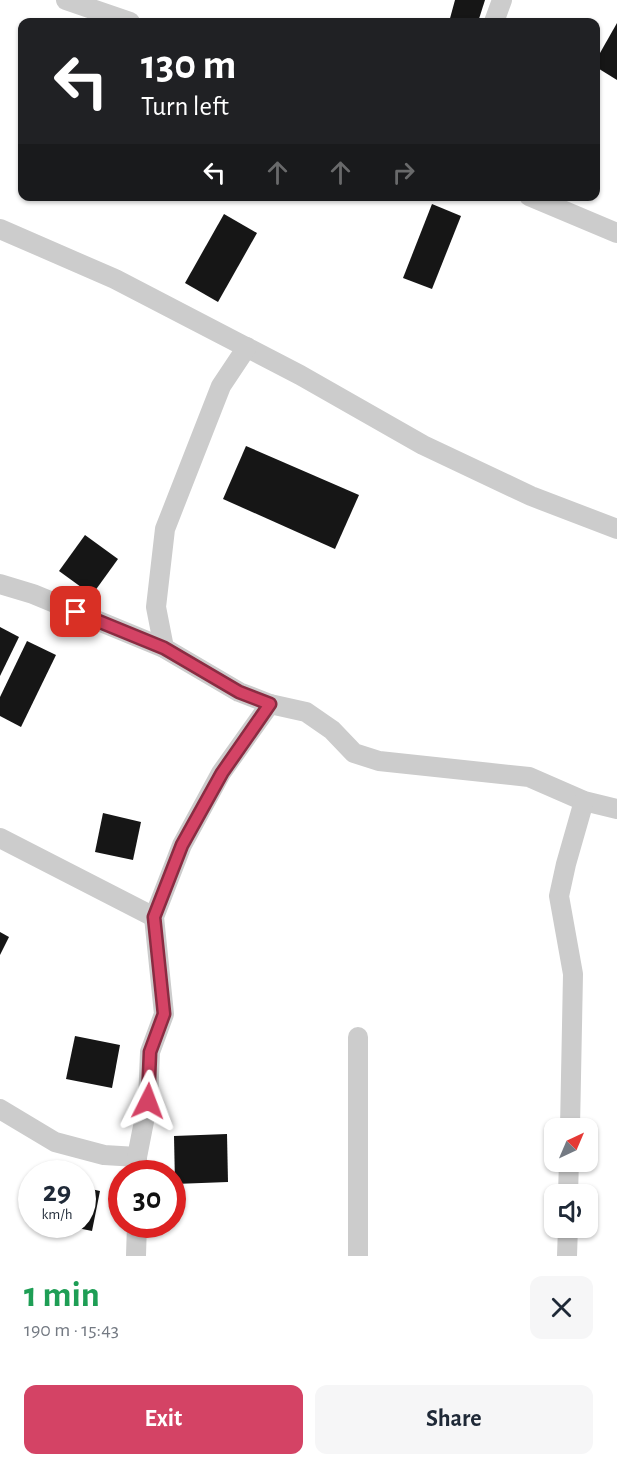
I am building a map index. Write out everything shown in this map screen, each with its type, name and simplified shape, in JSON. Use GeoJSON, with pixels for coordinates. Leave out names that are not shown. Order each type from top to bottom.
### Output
{"type":"FeatureCollection","features":[{"type":"Feature","properties":{"kind":"street"},"geometry":{"type":"LineString","coordinates":[[66,0],[118,18]]}},
{"type":"Feature","properties":{"kind":"street"},"geometry":{"type":"LineString","coordinates":[[495,18],[502,0]]}},
{"type":"Feature","properties":{"kind":"street"},"geometry":{"type":"LineString","coordinates":[[541,201],[617,233]]}},
{"type":"Feature","properties":{"kind":"street"},"geometry":{"type":"LineString","coordinates":[[0,229],[115,279],[247,347],[423,445],[531,496],[617,530]]}},
{"type":"Feature","properties":{"kind":"street"},"geometry":{"type":"LineString","coordinates":[[164,648],[156,607],[165,529],[221,386],[247,347]]}},
{"type":"Feature","properties":{"kind":"street"},"geometry":{"type":"LineString","coordinates":[[0,584],[33,594],[164,648],[239,692],[270,704],[306,712],[332,730],[354,753],[389,762],[529,777],[584,801],[617,810]]}},
{"type":"Feature","properties":{"kind":"street"},"geometry":{"type":"LineString","coordinates":[[138,1160],[148,1101],[150,1052],[164,1014],[154,917],[187,835],[222,773],[270,704]]}},
{"type":"Feature","properties":{"kind":"street"},"geometry":{"type":"LineString","coordinates":[[570,1118],[573,974],[559,896],[584,801]]}},
{"type":"Feature","properties":{"kind":"street"},"geometry":{"type":"LineString","coordinates":[[0,838],[154,917]]}},
{"type":"Feature","properties":{"kind":"street"},"geometry":{"type":"LineString","coordinates":[[358,1037],[358,1256]]}},
{"type":"Feature","properties":{"kind":"street"},"geometry":{"type":"LineString","coordinates":[[0,1109],[54,1142],[120,1160]]}},
{"type":"Feature","properties":{"kind":"street"},"geometry":{"type":"LineString","coordinates":[[136,1256],[137,1238]]}},
{"type":"Feature","properties":{"kind":"street"},"geometry":{"type":"LineString","coordinates":[[567,1256],[568,1238]]}},
{"type":"Feature","properties":{"kind":"building"},"geometry":{"type":"Polygon","coordinates":[[[455,0],[485,0],[479,18],[450,18],[455,0]]]}},
{"type":"Feature","properties":{"kind":"building"},"geometry":{"type":"Polygon","coordinates":[[[617,23],[617,80],[600,69],[600,53],[617,23]]]}},
{"type":"Feature","properties":{"kind":"building"},"geometry":{"type":"Polygon","coordinates":[[[432,204],[461,216],[432,289],[403,278],[432,204]]]}},
{"type":"Feature","properties":{"kind":"building"},"geometry":{"type":"Polygon","coordinates":[[[224,214],[257,233],[218,302],[185,283],[224,214]]]}},
{"type":"Feature","properties":{"kind":"building"},"geometry":{"type":"Polygon","coordinates":[[[246,446],[359,495],[335,549],[223,499],[246,446]]]}},
{"type":"Feature","properties":{"kind":"building"},"geometry":{"type":"Polygon","coordinates":[[[85,535],[118,559],[92,595],[59,571],[85,535]]]}},
{"type":"Feature","properties":{"kind":"building"},"geometry":{"type":"Polygon","coordinates":[[[0,627],[19,637],[0,676],[0,627]]]}},
{"type":"Feature","properties":{"kind":"building"},"geometry":{"type":"Polygon","coordinates":[[[27,641],[56,655],[21,727],[0,716],[0,697],[27,641]]]}},
{"type":"Feature","properties":{"kind":"building"},"geometry":{"type":"Polygon","coordinates":[[[103,813],[141,822],[133,860],[95,852],[103,813]]]}},
{"type":"Feature","properties":{"kind":"building"},"geometry":{"type":"Polygon","coordinates":[[[0,932],[9,937],[0,955],[0,932]]]}},
{"type":"Feature","properties":{"kind":"building"},"geometry":{"type":"Polygon","coordinates":[[[75,1036],[120,1045],[112,1088],[66,1079],[75,1036]]]}},
{"type":"Feature","properties":{"kind":"building"},"geometry":{"type":"Polygon","coordinates":[[[227,1134],[228,1182],[186,1184],[186,1160],[174,1160],[174,1136],[227,1134]]]}},
{"type":"Feature","properties":{"kind":"building"},"geometry":{"type":"Polygon","coordinates":[[[96,1190],[100,1191],[96,1211],[96,1190]]]}},
{"type":"Feature","properties":{"kind":"route"},"geometry":{"type":"LineString","coordinates":[[76,612],[164,648],[239,692],[270,704],[250,729],[222,773],[182,845],[154,917],[164,1014],[150,1052],[148,1101]]}}]}
